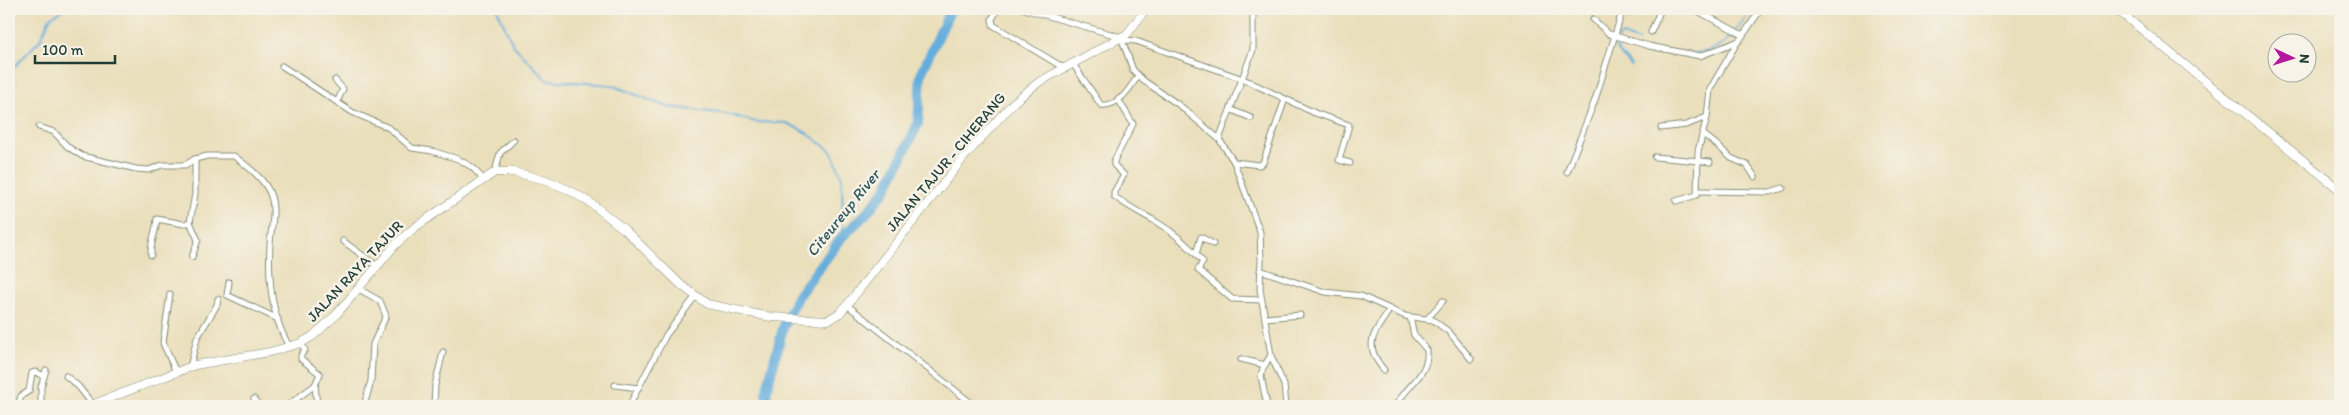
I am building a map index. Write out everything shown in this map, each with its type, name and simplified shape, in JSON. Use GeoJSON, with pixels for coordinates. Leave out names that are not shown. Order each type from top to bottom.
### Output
{"type":"FeatureCollection","features":[{"type":"Feature","properties":{"kind":"main road","name":"JALAN TAJUR - CIHERANG"},"geometry":{"type":"LineString","coordinates":[[695,297],[707,304],[726,309],[771,316],[828,320],[840,313],[995,121],[1027,90],[1122,38],[1146,9]]}},
{"type":"Feature","properties":{"kind":"main road"},"geometry":{"type":"LineString","coordinates":[[2116,9],[2340,190]]}},
{"type":"Feature","properties":{"kind":"main road"},"geometry":{"type":"LineString","coordinates":[[495,172],[513,172],[546,180],[572,191],[625,230],[695,297]]}},
{"type":"Feature","properties":{"kind":"main road","name":"JALAN RAYA TAJUR"},"geometry":{"type":"LineString","coordinates":[[91,406],[190,367],[301,343],[325,326],[357,288],[414,228],[495,172]]}},
{"type":"Feature","properties":{"kind":"street"},"geometry":{"type":"LineString","coordinates":[[998,9],[992,19],[993,25],[1064,69]]}},
{"type":"Feature","properties":{"kind":"street"},"geometry":{"type":"LineString","coordinates":[[1024,9],[1041,12],[1136,41],[1243,79],[1350,126],[1340,160],[1350,164]]}},
{"type":"Feature","properties":{"kind":"street"},"geometry":{"type":"LineString","coordinates":[[1219,139],[1232,110],[1254,42],[1253,9]]}},
{"type":"Feature","properties":{"kind":"street"},"geometry":{"type":"LineString","coordinates":[[1567,172],[1595,100],[1602,72],[1616,35],[1623,9]]}},
{"type":"Feature","properties":{"kind":"street"},"geometry":{"type":"LineString","coordinates":[[1651,32],[1661,9]]}},
{"type":"Feature","properties":{"kind":"street"},"geometry":{"type":"LineString","coordinates":[[1694,9],[1738,33]]}},
{"type":"Feature","properties":{"kind":"street"},"geometry":{"type":"LineString","coordinates":[[1738,33],[1761,9]]}},
{"type":"Feature","properties":{"kind":"street"},"geometry":{"type":"LineString","coordinates":[[1593,19],[1607,33],[1649,46],[1695,56],[1739,41]]}},
{"type":"Feature","properties":{"kind":"street"},"geometry":{"type":"LineString","coordinates":[[1676,201],[1696,195],[1698,191],[1697,160],[1707,118],[1712,83],[1739,41],[1738,33]]}},
{"type":"Feature","properties":{"kind":"street"},"geometry":{"type":"LineString","coordinates":[[1122,38],[1131,66],[1138,76],[1179,105],[1219,139],[1234,162],[1260,232],[1261,300],[1271,355],[1284,385],[1286,406]]}},
{"type":"Feature","properties":{"kind":"street"},"geometry":{"type":"LineString","coordinates":[[1073,64],[1101,105],[1105,106],[1128,92],[1138,76]]}},
{"type":"Feature","properties":{"kind":"street"},"geometry":{"type":"LineString","coordinates":[[282,66],[352,112],[382,124],[416,150],[432,151],[458,160],[472,167],[483,179]]}},
{"type":"Feature","properties":{"kind":"street"},"geometry":{"type":"LineString","coordinates":[[334,80],[343,89],[337,102]]}},
{"type":"Feature","properties":{"kind":"street"},"geometry":{"type":"LineString","coordinates":[[1118,99],[1133,124],[1114,161],[1114,165],[1124,177],[1113,195],[1144,217],[1157,222],[1196,254],[1203,263],[1198,270],[1228,296],[1235,299],[1261,300]]}},
{"type":"Feature","properties":{"kind":"street"},"geometry":{"type":"LineString","coordinates":[[1234,162],[1263,163],[1286,99]]}},
{"type":"Feature","properties":{"kind":"street"},"geometry":{"type":"LineString","coordinates":[[1232,110],[1251,118]]}},
{"type":"Feature","properties":{"kind":"street"},"geometry":{"type":"LineString","coordinates":[[1661,128],[1686,125],[1707,118]]}},
{"type":"Feature","properties":{"kind":"street"},"geometry":{"type":"LineString","coordinates":[[39,127],[54,132],[68,147],[82,156],[136,169],[149,170],[162,165],[185,165],[195,158],[234,156],[258,176],[268,189],[274,209],[269,259],[274,305],[282,334],[290,346]]}},
{"type":"Feature","properties":{"kind":"street"},"geometry":{"type":"LineString","coordinates":[[1703,134],[1731,158],[1747,165],[1755,177]]}},
{"type":"Feature","properties":{"kind":"street"},"geometry":{"type":"LineString","coordinates":[[495,172],[500,153],[514,140]]}},
{"type":"Feature","properties":{"kind":"street"},"geometry":{"type":"LineString","coordinates":[[1655,157],[1710,162]]}},
{"type":"Feature","properties":{"kind":"street"},"geometry":{"type":"LineString","coordinates":[[192,257],[198,240],[190,222],[195,194],[195,158]]}},
{"type":"Feature","properties":{"kind":"street"},"geometry":{"type":"LineString","coordinates":[[1698,191],[1770,192],[1783,188]]}},
{"type":"Feature","properties":{"kind":"street"},"geometry":{"type":"LineString","coordinates":[[150,255],[150,246],[156,229],[157,219],[184,224],[190,222]]}},
{"type":"Feature","properties":{"kind":"street"},"geometry":{"type":"LineString","coordinates":[[1196,254],[1201,237],[1213,244]]}},
{"type":"Feature","properties":{"kind":"street"},"geometry":{"type":"LineString","coordinates":[[343,241],[377,266]]}},
{"type":"Feature","properties":{"kind":"street"},"geometry":{"type":"LineString","coordinates":[[1260,270],[1325,292],[1361,296],[1410,317],[1427,319],[1443,326],[1471,359]]}},
{"type":"Feature","properties":{"kind":"street"},"geometry":{"type":"LineString","coordinates":[[229,282],[227,294],[278,320]]}},
{"type":"Feature","properties":{"kind":"street"},"geometry":{"type":"LineString","coordinates":[[357,288],[380,302],[386,316],[381,331],[373,344],[371,381],[364,406]]}},
{"type":"Feature","properties":{"kind":"street"},"geometry":{"type":"LineString","coordinates":[[170,294],[164,343],[176,372]]}},
{"type":"Feature","properties":{"kind":"street"},"geometry":{"type":"LineString","coordinates":[[629,406],[666,335],[695,297]]}},
{"type":"Feature","properties":{"kind":"street"},"geometry":{"type":"LineString","coordinates":[[190,367],[197,338],[217,305],[218,299]]}},
{"type":"Feature","properties":{"kind":"street"},"geometry":{"type":"LineString","coordinates":[[1427,319],[1443,301]]}},
{"type":"Feature","properties":{"kind":"street"},"geometry":{"type":"LineString","coordinates":[[847,305],[975,406]]}},
{"type":"Feature","properties":{"kind":"street"},"geometry":{"type":"LineString","coordinates":[[1384,370],[1374,358],[1371,345],[1374,335],[1390,309]]}},
{"type":"Feature","properties":{"kind":"street"},"geometry":{"type":"LineString","coordinates":[[1265,318],[1300,315]]}},
{"type":"Feature","properties":{"kind":"street"},"geometry":{"type":"LineString","coordinates":[[1396,406],[1406,389],[1424,371],[1426,364],[1427,350],[1414,335],[1410,317]]}},
{"type":"Feature","properties":{"kind":"street"},"geometry":{"type":"LineString","coordinates":[[301,343],[305,350],[301,355],[301,359],[319,373],[315,385],[316,406]]}},
{"type":"Feature","properties":{"kind":"street"},"geometry":{"type":"LineString","coordinates":[[434,406],[435,385],[443,352]]}},
{"type":"Feature","properties":{"kind":"street"},"geometry":{"type":"LineString","coordinates":[[1267,406],[1261,376],[1271,355]]}},
{"type":"Feature","properties":{"kind":"street"},"geometry":{"type":"LineString","coordinates":[[1241,359],[1265,365]]}},
{"type":"Feature","properties":{"kind":"street"},"geometry":{"type":"LineString","coordinates":[[18,406],[21,396],[29,391],[32,373],[36,372],[45,373],[41,387],[41,406]]}},
{"type":"Feature","properties":{"kind":"street"},"geometry":{"type":"LineString","coordinates":[[66,376],[78,386],[91,406]]}},
{"type":"Feature","properties":{"kind":"street"},"geometry":{"type":"LineString","coordinates":[[287,406],[315,385]]}},
{"type":"Feature","properties":{"kind":"street"},"geometry":{"type":"LineString","coordinates":[[615,385],[638,388]]}},
{"type":"Feature","properties":{"kind":"street"},"geometry":{"type":"LineString","coordinates":[[254,398],[259,406]]}},
{"type":"Feature","properties":{"kind":"waterway"},"geometry":{"type":"LineString","coordinates":[[9,70],[40,40],[50,18],[64,9]]}},
{"type":"Feature","properties":{"kind":"waterway"},"geometry":{"type":"LineString","coordinates":[[497,9],[513,45],[547,80],[611,85],[668,107],[727,114],[756,122],[787,123],[807,133],[832,152],[842,178],[843,236]]}},
{"type":"Feature","properties":{"kind":"waterway","name":"Citeureup River"},"geometry":{"type":"LineString","coordinates":[[769,406],[766,392],[783,328],[797,297],[843,236],[865,215],[886,189],[918,124],[921,74],[951,9]]}},
{"type":"Feature","properties":{"kind":"waterway"},"geometry":{"type":"LineString","coordinates":[[1695,53],[1705,52],[1721,45],[1741,25],[1751,9]]}},
{"type":"Feature","properties":{"kind":"waterway"},"geometry":{"type":"LineString","coordinates":[[1631,66],[1618,51],[1616,43],[1622,35],[1639,41]]}}]}
